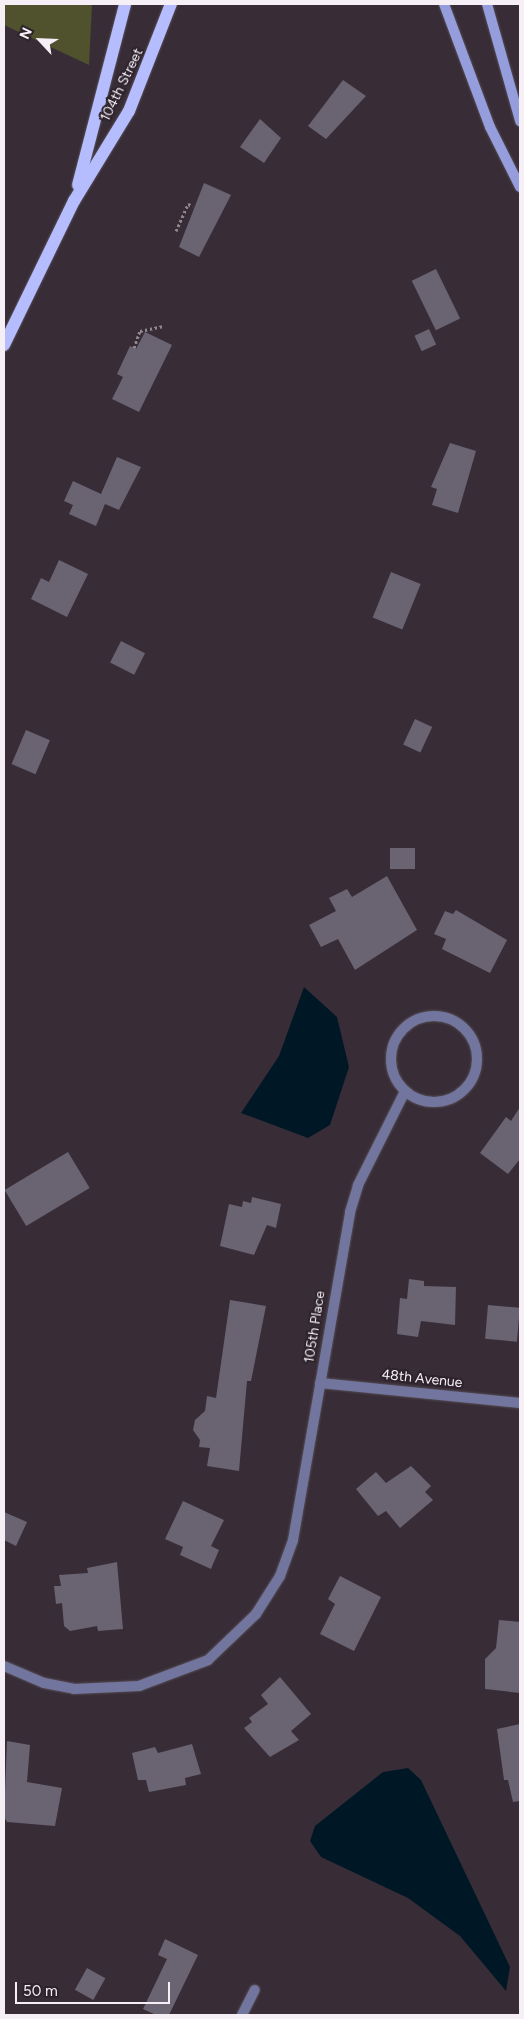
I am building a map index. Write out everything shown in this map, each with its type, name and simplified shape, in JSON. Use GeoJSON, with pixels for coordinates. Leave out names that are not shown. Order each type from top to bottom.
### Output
{"type":"FeatureCollection","features":[{"type":"Feature","properties":{"kind":"main road","name":"104th Street"},"geometry":{"type":"LineString","coordinates":[[74,201],[125,4]]}},
{"type":"Feature","properties":{"kind":"main road","name":"104th Street"},"geometry":{"type":"LineString","coordinates":[[4,345],[74,201],[129,111],[172,4]]}},
{"type":"Feature","properties":{"kind":"street"},"geometry":{"type":"LineString","coordinates":[[444,4],[490,127],[520,187]]}},
{"type":"Feature","properties":{"kind":"street"},"geometry":{"type":"LineString","coordinates":[[487,4],[520,121]]}},
{"type":"Feature","properties":{"kind":"street"},"geometry":{"type":"LineString","coordinates":[[442,1017],[462,1026],[476,1049],[474,1076],[467,1088],[443,1102],[416,1099],[405,1091],[391,1065],[397,1036],[420,1018],[442,1017]]}},
{"type":"Feature","properties":{"kind":"street","name":"105th Place"},"geometry":{"type":"LineString","coordinates":[[4,1666],[44,1683],[74,1689],[110,1690],[165,1679],[208,1660],[230,1642],[256,1614],[280,1576],[293,1540],[343,1238],[358,1185],[405,1091]]}},
{"type":"Feature","properties":{"kind":"street","name":"48th Avenue"},"geometry":{"type":"LineString","coordinates":[[320,1383],[520,1403]]}},
{"type":"Feature","properties":{"kind":"street"},"geometry":{"type":"LineString","coordinates":[[242,2015],[255,1990]]}},
{"type":"Feature","properties":{"kind":"path"},"geometry":{"type":"LineString","coordinates":[[176,231],[188,204],[194,206]]}},
{"type":"Feature","properties":{"kind":"path"},"geometry":{"type":"LineString","coordinates":[[134,348],[140,331],[163,326]]}},
{"type":"Feature","properties":{"kind":"green space"},"geometry":{"type":"Polygon","coordinates":[[[4,4],[92,4],[89,65],[4,25],[4,4]]]}},
{"type":"Feature","properties":{"kind":"water"},"geometry":{"type":"Polygon","coordinates":[[[304,987],[337,1017],[349,1067],[330,1125],[308,1138],[241,1113],[279,1056],[304,987]]]}},
{"type":"Feature","properties":{"kind":"water"},"geometry":{"type":"Polygon","coordinates":[[[408,1768],[421,1780],[510,1967],[506,1991],[460,1936],[408,1898],[321,1857],[310,1841],[315,1826],[383,1772],[408,1768]]]}},
{"type":"Feature","properties":{"kind":"building"},"geometry":{"type":"Polygon","coordinates":[[[343,80],[366,96],[326,139],[308,126],[343,80]]]}},
{"type":"Feature","properties":{"kind":"building"},"geometry":{"type":"Polygon","coordinates":[[[260,119],[281,138],[264,163],[240,147],[260,119]]]}},
{"type":"Feature","properties":{"kind":"building"},"geometry":{"type":"Polygon","coordinates":[[[204,183],[231,195],[199,257],[179,247],[204,183]]]}},
{"type":"Feature","properties":{"kind":"building"},"geometry":{"type":"Polygon","coordinates":[[[436,269],[460,318],[436,330],[412,281],[436,269]]]}},
{"type":"Feature","properties":{"kind":"building"},"geometry":{"type":"Polygon","coordinates":[[[429,329],[436,344],[422,351],[414,336],[429,329]]]}},
{"type":"Feature","properties":{"kind":"building"},"geometry":{"type":"Polygon","coordinates":[[[145,332],[172,345],[139,412],[112,399],[123,377],[117,374],[130,346],[136,349],[145,332]]]}},
{"type":"Feature","properties":{"kind":"building"},"geometry":{"type":"Polygon","coordinates":[[[450,443],[476,451],[458,513],[432,505],[437,489],[431,487],[450,443]]]}},
{"type":"Feature","properties":{"kind":"building"},"geometry":{"type":"Polygon","coordinates":[[[117,457],[141,467],[119,510],[105,504],[96,526],[69,514],[73,505],[64,501],[73,481],[101,494],[117,457]]]}},
{"type":"Feature","properties":{"kind":"building"},"geometry":{"type":"Polygon","coordinates":[[[59,560],[88,574],[67,617],[31,599],[41,578],[49,582],[59,560]]]}},
{"type":"Feature","properties":{"kind":"building"},"geometry":{"type":"Polygon","coordinates":[[[391,572],[421,584],[402,629],[373,617],[391,572]]]}},
{"type":"Feature","properties":{"kind":"building"},"geometry":{"type":"Polygon","coordinates":[[[121,641],[145,653],[134,675],[110,662],[121,641]]]}},
{"type":"Feature","properties":{"kind":"building"},"geometry":{"type":"Polygon","coordinates":[[[415,719],[432,727],[420,752],[403,744],[415,719]]]}},
{"type":"Feature","properties":{"kind":"building"},"geometry":{"type":"Polygon","coordinates":[[[26,730],[50,740],[35,774],[12,764],[26,730]]]}},
{"type":"Feature","properties":{"kind":"building"},"geometry":{"type":"Polygon","coordinates":[[[390,848],[415,848],[415,869],[390,869],[390,848]]]}},
{"type":"Feature","properties":{"kind":"building"},"geometry":{"type":"Polygon","coordinates":[[[387,876],[417,930],[355,970],[338,939],[321,947],[309,925],[336,911],[329,898],[347,889],[352,897],[387,876]]]}},
{"type":"Feature","properties":{"kind":"building"},"geometry":{"type":"Polygon","coordinates":[[[456,910],[507,940],[490,973],[442,949],[446,939],[434,934],[445,911],[453,914],[456,910]]]}},
{"type":"Feature","properties":{"kind":"building"},"geometry":{"type":"Polygon","coordinates":[[[520,1107],[520,1159],[508,1174],[480,1153],[506,1117],[511,1121],[520,1107]]]}},
{"type":"Feature","properties":{"kind":"building"},"geometry":{"type":"Polygon","coordinates":[[[68,1152],[90,1188],[26,1226],[5,1190],[68,1152]]]}},
{"type":"Feature","properties":{"kind":"building"},"geometry":{"type":"Polygon","coordinates":[[[252,1197],[281,1204],[276,1228],[267,1225],[254,1255],[220,1246],[229,1204],[242,1207],[243,1201],[251,1203],[252,1197]]]}},
{"type":"Feature","properties":{"kind":"building"},"geometry":{"type":"Polygon","coordinates":[[[409,1279],[424,1281],[424,1286],[456,1287],[455,1325],[421,1321],[418,1337],[397,1334],[400,1298],[407,1299],[409,1279]]]}},
{"type":"Feature","properties":{"kind":"building"},"geometry":{"type":"Polygon","coordinates":[[[230,1300],[266,1306],[251,1381],[247,1381],[239,1471],[207,1466],[210,1448],[199,1447],[200,1440],[193,1430],[195,1420],[205,1411],[207,1396],[216,1398],[230,1300]]]}},
{"type":"Feature","properties":{"kind":"building"},"geometry":{"type":"Polygon","coordinates":[[[488,1305],[520,1308],[517,1342],[485,1339],[488,1305]]]}},
{"type":"Feature","properties":{"kind":"building"},"geometry":{"type":"Polygon","coordinates":[[[411,1466],[431,1486],[425,1492],[433,1500],[400,1528],[386,1511],[378,1516],[356,1489],[376,1472],[386,1483],[411,1466]]]}},
{"type":"Feature","properties":{"kind":"building"},"geometry":{"type":"Polygon","coordinates":[[[183,1501],[224,1520],[211,1546],[219,1550],[211,1569],[180,1555],[183,1547],[165,1539],[183,1501]]]}},
{"type":"Feature","properties":{"kind":"building"},"geometry":{"type":"Polygon","coordinates":[[[4,1512],[27,1522],[16,1546],[4,1540],[4,1512]]]}},
{"type":"Feature","properties":{"kind":"building"},"geometry":{"type":"Polygon","coordinates":[[[117,1562],[123,1629],[98,1631],[97,1626],[70,1631],[64,1626],[62,1603],[56,1604],[54,1586],[61,1586],[59,1575],[88,1573],[87,1568],[117,1562]]]}},
{"type":"Feature","properties":{"kind":"building"},"geometry":{"type":"Polygon","coordinates":[[[340,1576],[381,1597],[354,1651],[320,1634],[335,1604],[328,1599],[340,1576]]]}},
{"type":"Feature","properties":{"kind":"building"},"geometry":{"type":"Polygon","coordinates":[[[499,1620],[520,1622],[520,1693],[485,1689],[485,1659],[496,1648],[499,1620]]]}},
{"type":"Feature","properties":{"kind":"building"},"geometry":{"type":"Polygon","coordinates":[[[280,1677],[311,1714],[291,1731],[299,1740],[270,1757],[244,1728],[252,1722],[249,1718],[268,1704],[261,1695],[280,1677]]]}},
{"type":"Feature","properties":{"kind":"building"},"geometry":{"type":"Polygon","coordinates":[[[520,1724],[520,1801],[513,1802],[508,1780],[504,1780],[497,1729],[520,1724]]]}},
{"type":"Feature","properties":{"kind":"building"},"geometry":{"type":"Polygon","coordinates":[[[7,1741],[30,1745],[27,1782],[62,1788],[55,1826],[7,1822],[4,1817],[7,1741]]]}},
{"type":"Feature","properties":{"kind":"building"},"geometry":{"type":"Polygon","coordinates":[[[192,1744],[201,1774],[185,1778],[186,1785],[149,1792],[146,1780],[138,1780],[132,1753],[155,1747],[158,1753],[192,1744]]]}},
{"type":"Feature","properties":{"kind":"building"},"geometry":{"type":"Polygon","coordinates":[[[165,1939],[198,1955],[169,2015],[156,2015],[143,2009],[167,1959],[158,1955],[165,1939]]]}},
{"type":"Feature","properties":{"kind":"building"},"geometry":{"type":"Polygon","coordinates":[[[87,1968],[105,1978],[93,2000],[75,1990],[87,1968]]]}}]}
